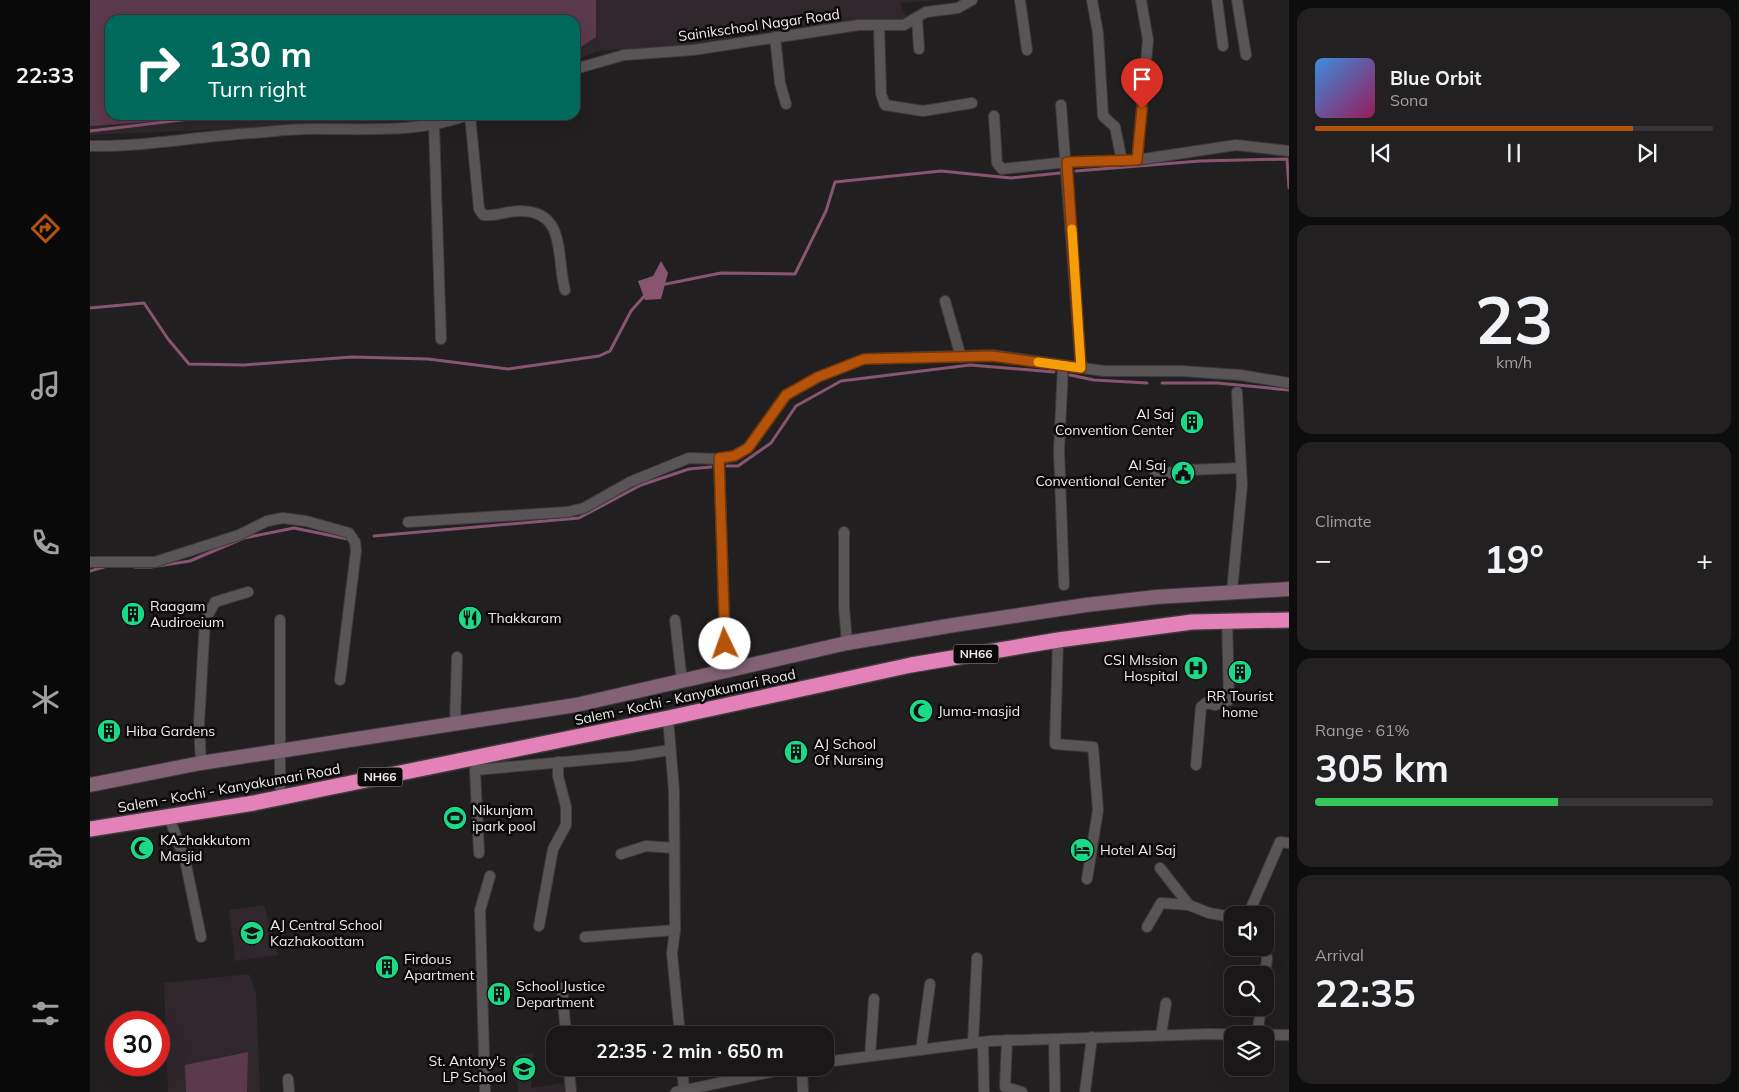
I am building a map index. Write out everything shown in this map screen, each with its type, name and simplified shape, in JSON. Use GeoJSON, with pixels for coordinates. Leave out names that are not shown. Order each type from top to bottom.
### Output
{"type":"FeatureCollection","features":[{"type":"Feature","properties":{"kind":"highway","name":"Salem - Kochi - Kanyakumari Road"},"geometry":{"type":"LineString","coordinates":[[90,829],[254,803],[668,718],[911,665],[1058,640],[1192,622],[1289,620]]}},
{"type":"Feature","properties":{"kind":"street","name":"Sainikschool Nagar Road"},"geometry":{"type":"LineString","coordinates":[[580,68],[624,55],[692,50],[859,25],[904,26],[926,12],[958,8],[972,0]]}},
{"type":"Feature","properties":{"kind":"street"},"geometry":{"type":"LineString","coordinates":[[1020,0],[1027,50]]}},
{"type":"Feature","properties":{"kind":"street"},"geometry":{"type":"LineString","coordinates":[[1092,0],[1098,33],[1103,116],[1115,127],[1122,160]]}},
{"type":"Feature","properties":{"kind":"street"},"geometry":{"type":"LineString","coordinates":[[1137,160],[1148,40],[1141,0]]}},
{"type":"Feature","properties":{"kind":"street"},"geometry":{"type":"LineString","coordinates":[[1217,0],[1222,46]]}},
{"type":"Feature","properties":{"kind":"street"},"geometry":{"type":"LineString","coordinates":[[1237,0],[1246,55]]}},
{"type":"Feature","properties":{"kind":"street"},"geometry":{"type":"LineString","coordinates":[[917,18],[919,49]]}},
{"type":"Feature","properties":{"kind":"street"},"geometry":{"type":"LineString","coordinates":[[879,25],[882,100],[885,105],[923,111],[972,103]]}},
{"type":"Feature","properties":{"kind":"street"},"geometry":{"type":"LineString","coordinates":[[775,37],[780,83],[786,104]]}},
{"type":"Feature","properties":{"kind":"street"},"geometry":{"type":"LineString","coordinates":[[1061,105],[1067,162],[1081,368]]}},
{"type":"Feature","properties":{"kind":"street"},"geometry":{"type":"LineString","coordinates":[[994,116],[998,167],[1008,168],[1067,162],[1137,160],[1236,145],[1289,151]]}},
{"type":"Feature","properties":{"kind":"street"},"geometry":{"type":"LineString","coordinates":[[90,146],[130,146],[161,141],[251,133],[324,129],[363,130],[434,125],[456,120]]}},
{"type":"Feature","properties":{"kind":"street"},"geometry":{"type":"LineString","coordinates":[[470,120],[479,209],[484,215],[489,216],[520,210],[536,212],[546,216],[553,226],[557,241],[565,290]]}},
{"type":"Feature","properties":{"kind":"street"},"geometry":{"type":"LineString","coordinates":[[434,125],[441,339]]}},
{"type":"Feature","properties":{"kind":"street"},"geometry":{"type":"LineString","coordinates":[[945,301],[961,357]]}},
{"type":"Feature","properties":{"kind":"street"},"geometry":{"type":"LineString","coordinates":[[408,522],[567,512],[584,508],[630,482],[689,458],[734,456],[748,448],[786,395],[839,368],[864,359],[992,356],[1104,371],[1240,375],[1289,383]]}},
{"type":"Feature","properties":{"kind":"street"},"geometry":{"type":"LineString","coordinates":[[1063,366],[1058,451],[1064,586]]}},
{"type":"Feature","properties":{"kind":"street"},"geometry":{"type":"LineString","coordinates":[[1232,591],[1241,499],[1237,392]]}},
{"type":"Feature","properties":{"kind":"street"},"geometry":{"type":"LineString","coordinates":[[719,458],[725,644],[732,670]]}},
{"type":"Feature","properties":{"kind":"street"},"geometry":{"type":"LineString","coordinates":[[1155,475],[1187,470],[1241,468]]}},
{"type":"Feature","properties":{"kind":"street"},"geometry":{"type":"LineString","coordinates":[[90,562],[155,562],[239,535],[268,521],[282,518],[306,521],[349,534],[355,542],[356,551],[340,680]]}},
{"type":"Feature","properties":{"kind":"street"},"geometry":{"type":"LineString","coordinates":[[844,532],[844,607],[847,643]]}},
{"type":"Feature","properties":{"kind":"street"},"geometry":{"type":"LineString","coordinates":[[90,785],[201,763],[576,706],[847,643],[1086,605],[1232,591],[1289,589]]}},
{"type":"Feature","properties":{"kind":"street"},"geometry":{"type":"LineString","coordinates":[[201,763],[199,724],[205,620],[215,602],[248,592]]}},
{"type":"Feature","properties":{"kind":"street"},"geometry":{"type":"LineString","coordinates":[[280,620],[280,787]]}},
{"type":"Feature","properties":{"kind":"street"},"geometry":{"type":"LineString","coordinates":[[675,620],[682,682]]}},
{"type":"Feature","properties":{"kind":"street"},"geometry":{"type":"LineString","coordinates":[[1196,765],[1201,707],[1206,703],[1215,704],[1229,700],[1227,620]]}},
{"type":"Feature","properties":{"kind":"street"},"geometry":{"type":"LineString","coordinates":[[1058,640],[1055,744],[1094,747],[1098,810],[1087,879]]}},
{"type":"Feature","properties":{"kind":"street"},"geometry":{"type":"LineString","coordinates":[[455,724],[457,657]]}},
{"type":"Feature","properties":{"kind":"street"},"geometry":{"type":"LineString","coordinates":[[668,718],[674,791],[675,930],[672,953],[679,1026]]}},
{"type":"Feature","properties":{"kind":"street"},"geometry":{"type":"LineString","coordinates":[[479,853],[475,770],[631,756],[670,750]]}},
{"type":"Feature","properties":{"kind":"street"},"geometry":{"type":"LineString","coordinates":[[539,926],[553,849],[566,824],[566,808],[558,776],[558,762]]}},
{"type":"Feature","properties":{"kind":"street"},"geometry":{"type":"LineString","coordinates":[[169,817],[185,860],[201,937]]}},
{"type":"Feature","properties":{"kind":"street"},"geometry":{"type":"LineString","coordinates":[[1252,906],[1280,842],[1289,843]]}},
{"type":"Feature","properties":{"kind":"street"},"geometry":{"type":"LineString","coordinates":[[621,854],[646,846],[674,848]]}},
{"type":"Feature","properties":{"kind":"street"},"geometry":{"type":"LineString","coordinates":[[1160,868],[1189,905]]}},
{"type":"Feature","properties":{"kind":"street"},"geometry":{"type":"LineString","coordinates":[[485,1092],[480,910],[490,876]]}},
{"type":"Feature","properties":{"kind":"street"},"geometry":{"type":"LineString","coordinates":[[1147,927],[1160,904],[1189,905],[1209,913],[1224,916]]}},
{"type":"Feature","properties":{"kind":"street"},"geometry":{"type":"LineString","coordinates":[[585,937],[675,930]]}},
{"type":"Feature","properties":{"kind":"street"},"geometry":{"type":"LineString","coordinates":[[977,958],[978,1042],[984,1092]]}},
{"type":"Feature","properties":{"kind":"street"},"geometry":{"type":"LineString","coordinates":[[1266,966],[1267,958]]}},
{"type":"Feature","properties":{"kind":"street"},"geometry":{"type":"LineString","coordinates":[[920,1050],[930,984]]}},
{"type":"Feature","properties":{"kind":"street"},"geometry":{"type":"LineString","coordinates":[[562,988],[565,1026]]}},
{"type":"Feature","properties":{"kind":"street"},"geometry":{"type":"LineString","coordinates":[[870,1056],[874,999]]}},
{"type":"Feature","properties":{"kind":"street"},"geometry":{"type":"LineString","coordinates":[[1161,1035],[1166,1003]]}},
{"type":"Feature","properties":{"kind":"street"},"geometry":{"type":"LineString","coordinates":[[834,1061],[1007,1040],[1224,1035]]}},
{"type":"Feature","properties":{"kind":"street"},"geometry":{"type":"LineString","coordinates":[[1274,1035],[1289,1035]]}},
{"type":"Feature","properties":{"kind":"street"},"geometry":{"type":"LineString","coordinates":[[1085,1092],[1092,1038]]}},
{"type":"Feature","properties":{"kind":"street"},"geometry":{"type":"LineString","coordinates":[[1054,1039],[1054,1092]]}},
{"type":"Feature","properties":{"kind":"street"},"geometry":{"type":"LineString","coordinates":[[1007,1040],[1005,1087],[1022,1092]]}},
{"type":"Feature","properties":{"kind":"street"},"geometry":{"type":"LineString","coordinates":[[570,1076],[571,1092]]}},
{"type":"Feature","properties":{"kind":"street"},"geometry":{"type":"LineString","coordinates":[[681,1076],[680,1091],[708,1089],[759,1076]]}},
{"type":"Feature","properties":{"kind":"street"},"geometry":{"type":"LineString","coordinates":[[802,1076],[803,1092]]}},
{"type":"Feature","properties":{"kind":"street"},"geometry":{"type":"LineString","coordinates":[[288,1079],[289,1092]]}},
{"type":"Feature","properties":{"kind":"shaded area"},"geometry":{"type":"Polygon","coordinates":[[[90,0],[940,0],[900,3],[909,22],[783,27],[690,45],[598,51],[580,58],[580,15],[105,15],[105,120],[414,120],[90,135],[90,0]]]}},
{"type":"Feature","properties":{"kind":"shaded area"},"geometry":{"type":"Polygon","coordinates":[[[90,0],[596,0],[596,37],[580,48],[580,15],[105,15],[105,120],[175,120],[90,126],[90,0]]]}},
{"type":"Feature","properties":{"kind":"shaded area"},"geometry":{"type":"Polygon","coordinates":[[[661,261],[668,273],[661,299],[645,300],[638,281],[653,276],[661,261]]]}},
{"type":"Feature","properties":{"kind":"shaded area","name":"AJ Central School Kazhakoottam"},"geometry":{"type":"Polygon","coordinates":[[[264,905],[278,955],[235,961],[229,910],[264,905]]]}},
{"type":"Feature","properties":{"kind":"shaded area"},"geometry":{"type":"Polygon","coordinates":[[[249,974],[256,994],[260,1092],[168,1092],[167,1076],[170,1076],[170,1011],[165,1011],[164,983],[249,974]]]}},
{"type":"Feature","properties":{"kind":"shaded area"},"geometry":{"type":"Polygon","coordinates":[[[248,1052],[247,1092],[186,1092],[185,1065],[248,1052]]]}},
{"type":"Feature","properties":{"kind":"shaded area","name":"St. Antony's LP School"},"geometry":{"type":"Polygon","coordinates":[[[533,1053],[531,1088],[564,1083],[567,1092],[518,1092],[515,1056],[533,1053]]]}},
{"type":"Feature","properties":{"kind":"waterway"},"geometry":{"type":"LineString","coordinates":[[90,131],[181,120]]}},
{"type":"Feature","properties":{"kind":"waterway"},"geometry":{"type":"LineString","coordinates":[[1076,171],[1200,161],[1287,159],[1289,188]]}},
{"type":"Feature","properties":{"kind":"waterway"},"geometry":{"type":"LineString","coordinates":[[661,285],[721,273],[795,274],[826,211],[835,182],[941,171],[1011,178],[1060,173]]}},
{"type":"Feature","properties":{"kind":"waterway"},"geometry":{"type":"LineString","coordinates":[[90,308],[144,303],[168,339],[189,364],[244,365],[352,357],[428,359],[508,369],[599,356],[610,351],[631,311],[646,294]]}},
{"type":"Feature","properties":{"kind":"waterway"},"geometry":{"type":"LineString","coordinates":[[727,466],[738,466],[771,443],[796,406],[841,381],[970,365],[1054,372]]}},
{"type":"Feature","properties":{"kind":"waterway"},"geometry":{"type":"LineString","coordinates":[[1070,375],[1094,380],[1147,383]]}},
{"type":"Feature","properties":{"kind":"waterway"},"geometry":{"type":"LineString","coordinates":[[1162,383],[1217,383],[1289,390]]}},
{"type":"Feature","properties":{"kind":"waterway"},"geometry":{"type":"LineString","coordinates":[[374,536],[579,518],[641,485],[689,469],[711,467]]}},
{"type":"Feature","properties":{"kind":"waterway"},"geometry":{"type":"LineString","coordinates":[[135,567],[151,567],[190,561],[244,538],[294,528],[348,539]]}},
{"type":"Feature","properties":{"kind":"waterway"},"geometry":{"type":"LineString","coordinates":[[90,571],[104,567]]}},
{"type":"Feature","properties":{"kind":"slow traffic"},"geometry":{"type":"LineString","coordinates":[[1038,362],[1081,368],[1072,229]]}},
{"type":"Feature","properties":{"kind":"place","name":"Al Saj Convention Center"},"geometry":{"type":"Point","coordinates":[1192,422]}},
{"type":"Feature","properties":{"kind":"place","name":"Al Saj Conventional Center"},"geometry":{"type":"Point","coordinates":[1183,473]}},
{"type":"Feature","properties":{"kind":"place","name":"Raagam Audiroeium"},"geometry":{"type":"Point","coordinates":[133,614]}},
{"type":"Feature","properties":{"kind":"place","name":"Thakkaram"},"geometry":{"type":"Point","coordinates":[470,618]}},
{"type":"Feature","properties":{"kind":"place","name":"CSI MIssion Hospital"},"geometry":{"type":"Point","coordinates":[1196,668]}},
{"type":"Feature","properties":{"kind":"place","name":"RR Tourist home"},"geometry":{"type":"Point","coordinates":[1240,672]}},
{"type":"Feature","properties":{"kind":"place","name":"Juma-masjid"},"geometry":{"type":"Point","coordinates":[921,711]}},
{"type":"Feature","properties":{"kind":"place","name":"Hiba Gardens"},"geometry":{"type":"Point","coordinates":[109,731]}},
{"type":"Feature","properties":{"kind":"place","name":"AJ School Of Nursing"},"geometry":{"type":"Point","coordinates":[796,752]}},
{"type":"Feature","properties":{"kind":"place","name":"Nikunjam ipark pool"},"geometry":{"type":"Point","coordinates":[455,818]}},
{"type":"Feature","properties":{"kind":"place","name":"KAzhakkutom Masjid"},"geometry":{"type":"Point","coordinates":[142,848]}},
{"type":"Feature","properties":{"kind":"place","name":"Hotel Al Saj"},"geometry":{"type":"Point","coordinates":[1082,850]}},
{"type":"Feature","properties":{"kind":"place","name":"AJ Central School Kazhakoottam"},"geometry":{"type":"Point","coordinates":[252,933]}},
{"type":"Feature","properties":{"kind":"place","name":"Firdous Apartment"},"geometry":{"type":"Point","coordinates":[387,967]}},
{"type":"Feature","properties":{"kind":"place","name":"School Justice Department"},"geometry":{"type":"Point","coordinates":[499,994]}},
{"type":"Feature","properties":{"kind":"place","name":"St. Antony's LP School"},"geometry":{"type":"Point","coordinates":[524,1069]}},
{"type":"Feature","properties":{"kind":"route"},"geometry":{"type":"LineString","coordinates":[[725,644],[719,458],[734,456],[748,448],[786,395],[818,377],[864,359],[992,356],[1081,368],[1067,162],[1137,160],[1142,109]]}}]}
